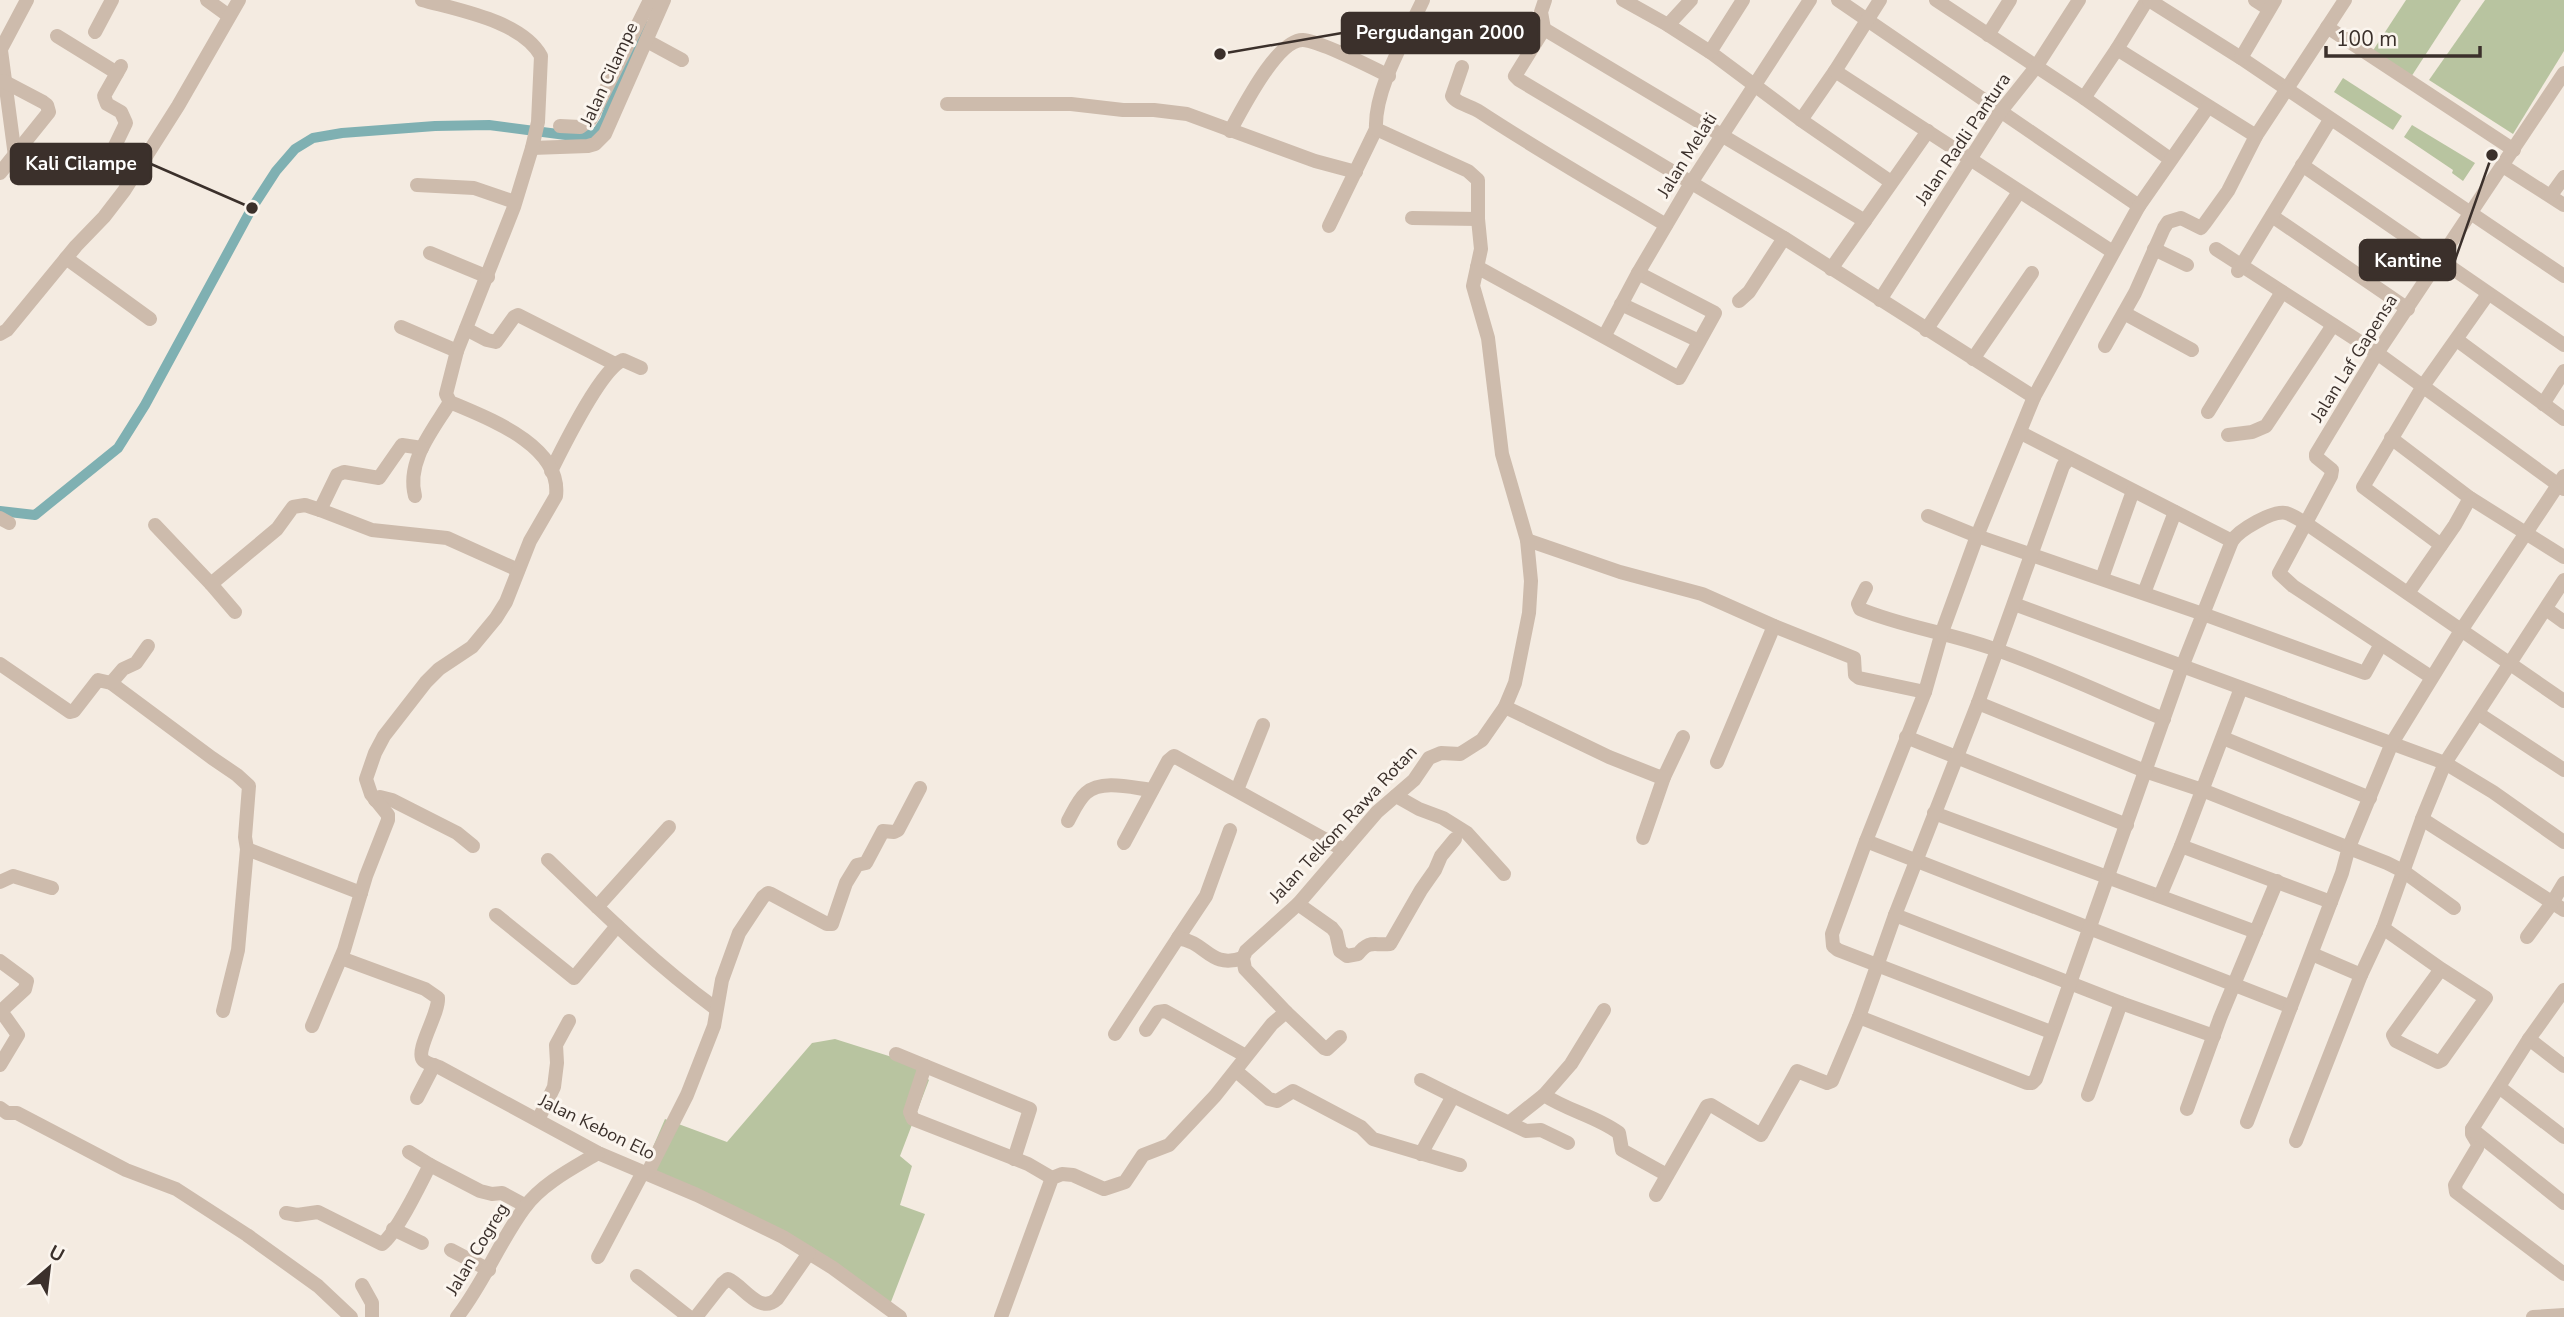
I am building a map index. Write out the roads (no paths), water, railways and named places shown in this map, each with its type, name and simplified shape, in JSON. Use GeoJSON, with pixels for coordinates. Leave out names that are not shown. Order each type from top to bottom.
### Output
{"type":"FeatureCollection","features":[{"type":"Feature","properties":{"kind":"street"},"geometry":{"type":"LineString","coordinates":[[1,49],[27,0]]}},
{"type":"Feature","properties":{"kind":"street"},"geometry":{"type":"LineString","coordinates":[[95,32],[111,0]]}},
{"type":"Feature","properties":{"kind":"street"},"geometry":{"type":"LineString","coordinates":[[207,0],[229,16]]}},
{"type":"Feature","properties":{"kind":"street"},"geometry":{"type":"LineString","coordinates":[[0,334],[7,330],[66,258],[104,217],[178,107],[239,0]]}},
{"type":"Feature","properties":{"kind":"street"},"geometry":{"type":"LineString","coordinates":[[312,1026],[341,957],[360,893],[388,820],[388,815],[375,800],[366,779],[384,736],[409,702],[439,669],[463,656],[485,634],[506,602],[530,541],[556,496],[557,488],[551,471],[523,436],[450,402],[446,394],[457,351],[488,277],[534,138],[542,62],[537,48],[530,40],[483,17],[422,0]]}},
{"type":"Feature","properties":{"kind":"street"},"geometry":{"type":"LineString","coordinates":[[560,126],[580,127],[590,119],[650,0]]}},
{"type":"Feature","properties":{"kind":"street","name":"Jalan Cilampe"},"geometry":{"type":"LineString","coordinates":[[534,138],[588,146],[600,140],[609,128],[664,0]]}},
{"type":"Feature","properties":{"kind":"street"},"geometry":{"type":"LineString","coordinates":[[1329,226],[1376,129],[1378,106],[1423,0]]}},
{"type":"Feature","properties":{"kind":"street"},"geometry":{"type":"LineString","coordinates":[[1545,0],[1541,12],[1544,30],[1515,76],[1519,80],[1784,238],[2034,397]]}},
{"type":"Feature","properties":{"kind":"street"},"geometry":{"type":"LineString","coordinates":[[1623,0],[1710,52],[1801,120],[1891,182]]}},
{"type":"Feature","properties":{"kind":"street"},"geometry":{"type":"LineString","coordinates":[[1668,25],[1691,0]]}},
{"type":"Feature","properties":{"kind":"street"},"geometry":{"type":"LineString","coordinates":[[1710,52],[1743,0]]}},
{"type":"Feature","properties":{"kind":"street","name":"Jalan Melati"},"geometry":{"type":"LineString","coordinates":[[1605,335],[1690,183],[1810,0]]}},
{"type":"Feature","properties":{"kind":"street"},"geometry":{"type":"LineString","coordinates":[[1838,0],[2138,206]]}},
{"type":"Feature","properties":{"kind":"street"},"geometry":{"type":"LineString","coordinates":[[1801,120],[1880,0]]}},
{"type":"Feature","properties":{"kind":"street"},"geometry":{"type":"LineString","coordinates":[[1936,0],[2084,98],[2170,159]]}},
{"type":"Feature","properties":{"kind":"street"},"geometry":{"type":"LineString","coordinates":[[1988,35],[2010,0]]}},
{"type":"Feature","properties":{"kind":"street","name":"Jalan Radli Pantura"},"geometry":{"type":"LineString","coordinates":[[1880,300],[2001,111],[2036,67],[2079,0]]}},
{"type":"Feature","properties":{"kind":"street"},"geometry":{"type":"LineString","coordinates":[[2084,98],[2148,0],[2241,58],[2564,276]]}},
{"type":"Feature","properties":{"kind":"street"},"geometry":{"type":"LineString","coordinates":[[2241,58],[2272,5],[2255,0]]}},
{"type":"Feature","properties":{"kind":"street"},"geometry":{"type":"LineString","coordinates":[[2105,346],[2168,222],[2181,218],[2201,228],[2205,223],[2228,191],[2256,136],[2345,0]]}},
{"type":"Feature","properties":{"kind":"street"},"geometry":{"type":"LineString","coordinates":[[2327,27],[2514,150]]}},
{"type":"Feature","properties":{"kind":"street"},"geometry":{"type":"LineString","coordinates":[[1544,30],[1865,221]]}},
{"type":"Feature","properties":{"kind":"street"},"geometry":{"type":"LineString","coordinates":[[57,36],[119,69],[104,96],[105,100],[121,112],[126,123],[112,152],[137,169]]}},
{"type":"Feature","properties":{"kind":"street"},"geometry":{"type":"LineString","coordinates":[[647,41],[682,60]]}},
{"type":"Feature","properties":{"kind":"street"},"geometry":{"type":"LineString","coordinates":[[1230,131],[1280,52],[1295,41],[1310,41],[1389,76]]}},
{"type":"Feature","properties":{"kind":"street"},"geometry":{"type":"LineString","coordinates":[[0,43],[5,165]]}},
{"type":"Feature","properties":{"kind":"street"},"geometry":{"type":"LineString","coordinates":[[2117,49],[2256,136]]}},
{"type":"Feature","properties":{"kind":"street"},"geometry":{"type":"LineString","coordinates":[[1462,67],[1452,96],[1456,102],[1477,110],[1512,134],[1666,225]]}},
{"type":"Feature","properties":{"kind":"street"},"geometry":{"type":"LineString","coordinates":[[1835,71],[2113,252]]}},
{"type":"Feature","properties":{"kind":"street","name":"Jalan Laf Gapensa"},"geometry":{"type":"LineString","coordinates":[[2306,524],[2332,472],[2316,454],[2377,353],[2564,73]]}},
{"type":"Feature","properties":{"kind":"street"},"geometry":{"type":"LineString","coordinates":[[3,81],[43,102],[48,108],[47,116],[5,165]]}},
{"type":"Feature","properties":{"kind":"street"},"geometry":{"type":"LineString","coordinates":[[947,104],[1028,102],[1187,114],[1315,161],[1356,172]]}},
{"type":"Feature","properties":{"kind":"street"},"geometry":{"type":"LineString","coordinates":[[2052,1032],[1838,950],[1831,941],[1866,841],[1925,692],[1942,632],[2034,397],[2138,206],[2208,107]]}},
{"type":"Feature","properties":{"kind":"street"},"geometry":{"type":"LineString","coordinates":[[2239,269],[2330,120]]}},
{"type":"Feature","properties":{"kind":"street","name":"Jalan Telkom Rawa Rotan"},"geometry":{"type":"LineString","coordinates":[[1242,958],[1253,944],[1298,904],[1377,812],[1414,780],[1429,758],[1441,753],[1460,754],[1476,745],[1505,707],[1515,683],[1529,613],[1531,581],[1527,540],[1502,454],[1488,338],[1473,286],[1481,249],[1478,180],[1474,175],[1376,129]]}},
{"type":"Feature","properties":{"kind":"street"},"geometry":{"type":"LineString","coordinates":[[1831,269],[1928,131]]}},
{"type":"Feature","properties":{"kind":"street"},"geometry":{"type":"LineString","coordinates":[[2302,165],[2564,345]]}},
{"type":"Feature","properties":{"kind":"street"},"geometry":{"type":"LineString","coordinates":[[2502,166],[2564,205]]}},
{"type":"Feature","properties":{"kind":"street"},"geometry":{"type":"LineString","coordinates":[[2551,195],[2564,177]]}},
{"type":"Feature","properties":{"kind":"street"},"geometry":{"type":"LineString","coordinates":[[417,186],[467,187],[515,202]]}},
{"type":"Feature","properties":{"kind":"street"},"geometry":{"type":"LineString","coordinates":[[1926,330],[2019,192]]}},
{"type":"Feature","properties":{"kind":"street"},"geometry":{"type":"LineString","coordinates":[[2272,216],[2408,309]]}},
{"type":"Feature","properties":{"kind":"street"},"geometry":{"type":"LineString","coordinates":[[1412,218],[1478,219]]}},
{"type":"Feature","properties":{"kind":"street"},"geometry":{"type":"LineString","coordinates":[[1739,301],[1749,292],[1784,238]]}},
{"type":"Feature","properties":{"kind":"street"},"geometry":{"type":"LineString","coordinates":[[2154,249],[2187,265]]}},
{"type":"Feature","properties":{"kind":"street"},"geometry":{"type":"LineString","coordinates":[[2216,249],[2239,269],[2282,292],[2377,353],[2562,483],[2462,629],[2392,743],[2349,848],[2312,954],[2247,1122]]}},
{"type":"Feature","properties":{"kind":"street"},"geometry":{"type":"LineString","coordinates":[[430,253],[488,277]]}},
{"type":"Feature","properties":{"kind":"street"},"geometry":{"type":"LineString","coordinates":[[66,258],[150,320]]}},
{"type":"Feature","properties":{"kind":"street"},"geometry":{"type":"LineString","coordinates":[[1477,267],[1679,378],[1715,313],[1638,273]]}},
{"type":"Feature","properties":{"kind":"street"},"geometry":{"type":"LineString","coordinates":[[1973,359],[2032,273]]}},
{"type":"Feature","properties":{"kind":"street"},"geometry":{"type":"LineString","coordinates":[[2208,412],[2282,292]]}},
{"type":"Feature","properties":{"kind":"street"},"geometry":{"type":"LineString","coordinates":[[2441,545],[2362,487],[2424,386],[2488,294]]}},
{"type":"Feature","properties":{"kind":"street"},"geometry":{"type":"LineString","coordinates":[[1621,304],[1699,341]]}},
{"type":"Feature","properties":{"kind":"street"},"geometry":{"type":"LineString","coordinates":[[2124,313],[2192,350]]}},
{"type":"Feature","properties":{"kind":"street"},"geometry":{"type":"LineString","coordinates":[[466,329],[496,342],[518,315],[615,364]]}},
{"type":"Feature","properties":{"kind":"street"},"geometry":{"type":"LineString","coordinates":[[2228,435],[2252,432],[2266,426],[2333,325]]}},
{"type":"Feature","properties":{"kind":"street"},"geometry":{"type":"LineString","coordinates":[[401,327],[457,351]]}},
{"type":"Feature","properties":{"kind":"street"},"geometry":{"type":"LineString","coordinates":[[2457,340],[2564,419]]}},
{"type":"Feature","properties":{"kind":"street"},"geometry":{"type":"LineString","coordinates":[[551,471],[576,423],[615,364],[623,360],[641,368]]}},
{"type":"Feature","properties":{"kind":"street"},"geometry":{"type":"LineString","coordinates":[[2543,404],[2564,371]]}},
{"type":"Feature","properties":{"kind":"street"},"geometry":{"type":"LineString","coordinates":[[415,496],[411,481],[415,463],[450,402]]}},
{"type":"Feature","properties":{"kind":"street"},"geometry":{"type":"LineString","coordinates":[[2021,433],[2232,541]]}},
{"type":"Feature","properties":{"kind":"street"},"geometry":{"type":"LineString","coordinates":[[2391,438],[2470,498],[2564,557]]}},
{"type":"Feature","properties":{"kind":"street"},"geometry":{"type":"LineString","coordinates":[[320,510],[337,475],[344,472],[379,478],[402,445],[422,448]]}},
{"type":"Feature","properties":{"kind":"street"},"geometry":{"type":"LineString","coordinates":[[1656,1195],[1707,1106],[1711,1105],[1761,1135],[1797,1071],[1827,1083],[1831,1082],[1859,1017],[1895,915],[1978,703],[2063,466],[2069,458]]}},
{"type":"Feature","properties":{"kind":"street"},"geometry":{"type":"LineString","coordinates":[[2102,578],[2133,491]]}},
{"type":"Feature","properties":{"kind":"street"},"geometry":{"type":"LineString","coordinates":[[2408,593],[2455,525],[2470,498]]}},
{"type":"Feature","properties":{"kind":"street"},"geometry":{"type":"LineString","coordinates":[[211,583],[277,529],[293,507],[305,506],[372,530],[447,538],[518,570]]}},
{"type":"Feature","properties":{"kind":"street"},"geometry":{"type":"LineString","coordinates":[[2144,593],[2175,512]]}},
{"type":"Feature","properties":{"kind":"street"},"geometry":{"type":"LineString","coordinates":[[1859,1017],[2027,1083],[2036,1079],[2182,667],[2232,541],[2244,530],[2273,513],[2286,513],[2306,524],[2564,701]]}},
{"type":"Feature","properties":{"kind":"street"},"geometry":{"type":"LineString","coordinates":[[1928,516],[2365,673],[2380,646]]}},
{"type":"Feature","properties":{"kind":"street"},"geometry":{"type":"LineString","coordinates":[[2306,524],[2280,573],[2281,577],[2380,646],[2431,677]]}},
{"type":"Feature","properties":{"kind":"street"},"geometry":{"type":"LineString","coordinates":[[155,526],[211,583],[235,612]]}},
{"type":"Feature","properties":{"kind":"street"},"geometry":{"type":"LineString","coordinates":[[1527,540],[1620,572],[1702,594],[1854,658],[1855,675],[1858,678],[1925,692]]}},
{"type":"Feature","properties":{"kind":"street"},"geometry":{"type":"LineString","coordinates":[[2297,1141],[2361,975],[2383,928],[2445,763],[2564,580]]}},
{"type":"Feature","properties":{"kind":"street"},"geometry":{"type":"LineString","coordinates":[[1866,587],[1858,604],[1860,609],[1886,620],[1942,632],[1996,649],[2164,719]]}},
{"type":"Feature","properties":{"kind":"street"},"geometry":{"type":"LineString","coordinates":[[2014,604],[2445,763],[2493,792],[2564,842]]}},
{"type":"Feature","properties":{"kind":"street"},"geometry":{"type":"LineString","coordinates":[[2546,609],[2564,622]]}},
{"type":"Feature","properties":{"kind":"street"},"geometry":{"type":"LineString","coordinates":[[1717,762],[1774,626]]}},
{"type":"Feature","properties":{"kind":"street"},"geometry":{"type":"LineString","coordinates":[[111,683],[123,669],[136,663],[148,646]]}},
{"type":"Feature","properties":{"kind":"street"},"geometry":{"type":"LineString","coordinates":[[0,664],[70,712],[74,711],[98,680],[111,683],[249,786],[245,837],[247,849],[238,950],[223,1011]]}},
{"type":"Feature","properties":{"kind":"street"},"geometry":{"type":"LineString","coordinates":[[2160,896],[2241,688]]}},
{"type":"Feature","properties":{"kind":"street"},"geometry":{"type":"LineString","coordinates":[[1978,703],[2403,871],[2454,908]]}},
{"type":"Feature","properties":{"kind":"street"},"geometry":{"type":"LineString","coordinates":[[1505,707],[1609,757],[1664,777]]}},
{"type":"Feature","properties":{"kind":"street"},"geometry":{"type":"LineString","coordinates":[[2479,713],[2564,771]]}},
{"type":"Feature","properties":{"kind":"street"},"geometry":{"type":"LineString","coordinates":[[1237,790],[1264,725]]}},
{"type":"Feature","properties":{"kind":"street"},"geometry":{"type":"LineString","coordinates":[[1643,838],[1664,777],[1683,737]]}},
{"type":"Feature","properties":{"kind":"street"},"geometry":{"type":"LineString","coordinates":[[1906,737],[2127,825]]}},
{"type":"Feature","properties":{"kind":"street"},"geometry":{"type":"LineString","coordinates":[[2223,738],[2370,798]]}},
{"type":"Feature","properties":{"kind":"street"},"geometry":{"type":"LineString","coordinates":[[1124,843],[1170,758],[1174,757],[1344,850]]}},
{"type":"Feature","properties":{"kind":"street"},"geometry":{"type":"LineString","coordinates":[[1068,821],[1084,794],[1093,788],[1105,785],[1152,790]]}},
{"type":"Feature","properties":{"kind":"street"},"geometry":{"type":"LineString","coordinates":[[598,1257],[687,1095],[714,1026],[715,1007],[739,933],[765,894],[771,894],[827,924],[832,924],[846,883],[856,864],[866,863],[883,831],[898,830],[920,788]]}},
{"type":"Feature","properties":{"kind":"street"},"geometry":{"type":"LineString","coordinates":[[1396,796],[1419,809],[1443,817],[1467,834],[1504,874]]}},
{"type":"Feature","properties":{"kind":"street"},"geometry":{"type":"LineString","coordinates":[[375,800],[380,797],[392,800],[457,833],[473,846]]}},
{"type":"Feature","properties":{"kind":"street"},"geometry":{"type":"LineString","coordinates":[[1934,813],[2256,932]]}},
{"type":"Feature","properties":{"kind":"street"},"geometry":{"type":"LineString","coordinates":[[2422,819],[2558,906]]}},
{"type":"Feature","properties":{"kind":"street"},"geometry":{"type":"LineString","coordinates":[[597,907],[670,827]]}},
{"type":"Feature","properties":{"kind":"street"},"geometry":{"type":"LineString","coordinates":[[1115,1034],[1206,895],[1230,831]]}},
{"type":"Feature","properties":{"kind":"street"},"geometry":{"type":"LineString","coordinates":[[1298,904],[1332,928],[1336,933],[1340,951],[1347,956],[1358,954],[1370,944],[1390,944],[1441,856],[1455,839]]}},
{"type":"Feature","properties":{"kind":"street"},"geometry":{"type":"LineString","coordinates":[[1866,841],[2291,1007]]}},
{"type":"Feature","properties":{"kind":"street"},"geometry":{"type":"LineString","coordinates":[[2181,846],[2331,902]]}},
{"type":"Feature","properties":{"kind":"street"},"geometry":{"type":"LineString","coordinates":[[247,849],[360,893]]}},
{"type":"Feature","properties":{"kind":"street"},"geometry":{"type":"LineString","coordinates":[[548,860],[674,978],[715,1007]]}},
{"type":"Feature","properties":{"kind":"street"},"geometry":{"type":"LineString","coordinates":[[0,882],[13,876],[52,888]]}},
{"type":"Feature","properties":{"kind":"street"},"geometry":{"type":"LineString","coordinates":[[2187,1109],[2234,984],[2277,881]]}},
{"type":"Feature","properties":{"kind":"street"},"geometry":{"type":"LineString","coordinates":[[2527,937],[2558,906],[2564,883]]}},
{"type":"Feature","properties":{"kind":"street"},"geometry":{"type":"LineString","coordinates":[[496,915],[574,978],[617,926]]}},
{"type":"Feature","properties":{"kind":"street"},"geometry":{"type":"LineString","coordinates":[[1895,915],[2121,1003],[2214,1036]]}},
{"type":"Feature","properties":{"kind":"street"},"geometry":{"type":"LineString","coordinates":[[2383,928],[2486,998],[2438,1062],[2396,1041],[2393,1035],[2441,969]]}},
{"type":"Feature","properties":{"kind":"street"},"geometry":{"type":"LineString","coordinates":[[1178,937],[1188,939],[1227,963],[1242,958],[1245,969],[1324,1048],[1327,1049],[1340,1037]]}},
{"type":"Feature","properties":{"kind":"street"},"geometry":{"type":"LineString","coordinates":[[2312,954],[2361,975]]}},
{"type":"Feature","properties":{"kind":"street"},"geometry":{"type":"LineString","coordinates":[[341,957],[408,982],[438,998],[437,1011],[420,1054],[426,1062],[434,1065],[417,1098]]}},
{"type":"Feature","properties":{"kind":"street"},"geometry":{"type":"LineString","coordinates":[[0,961],[27,981],[24,989],[1,1011],[18,1035],[0,1065]]}},
{"type":"Feature","properties":{"kind":"street"},"geometry":{"type":"LineString","coordinates":[[2564,990],[2529,1039],[2472,1129],[2477,1148],[2455,1185],[2456,1192],[2564,1274]]}},
{"type":"Feature","properties":{"kind":"street"},"geometry":{"type":"LineString","coordinates":[[2088,1095],[2121,1003]]}},
{"type":"Feature","properties":{"kind":"street"},"geometry":{"type":"LineString","coordinates":[[1510,1122],[1545,1095],[1571,1064],[1604,1010]]}},
{"type":"Feature","properties":{"kind":"street"},"geometry":{"type":"LineString","coordinates":[[1146,1030],[1158,1012],[1165,1011],[1247,1056]]}},
{"type":"Feature","properties":{"kind":"street"},"geometry":{"type":"LineString","coordinates":[[1004,1316],[1052,1178],[1062,1174],[1073,1175],[1104,1189],[1125,1182],[1143,1156],[1169,1145],[1236,1071],[1272,1024],[1286,1012]]}},
{"type":"Feature","properties":{"kind":"street"},"geometry":{"type":"LineString","coordinates":[[538,1120],[554,1087],[556,1045],[569,1021]]}},
{"type":"Feature","properties":{"kind":"street"},"geometry":{"type":"LineString","coordinates":[[2529,1039],[2564,1066]]}},
{"type":"Feature","properties":{"kind":"street"},"geometry":{"type":"LineString","coordinates":[[896,1054],[1030,1109],[1013,1159]]}},
{"type":"Feature","properties":{"kind":"street","name":"Jalan Kebon Elo"},"geometry":{"type":"LineString","coordinates":[[434,1065],[598,1153],[698,1195],[783,1237],[895,1316]]}},
{"type":"Feature","properties":{"kind":"street"},"geometry":{"type":"LineString","coordinates":[[925,1066],[910,1112],[913,1119],[1028,1164],[1052,1178]]}},
{"type":"Feature","properties":{"kind":"street"},"geometry":{"type":"LineString","coordinates":[[1236,1071],[1269,1099],[1276,1101],[1293,1091],[1361,1127],[1373,1139],[1460,1165]]}},
{"type":"Feature","properties":{"kind":"street"},"geometry":{"type":"LineString","coordinates":[[1421,1080],[1526,1131],[1541,1130],[1568,1143]]}},
{"type":"Feature","properties":{"kind":"street"},"geometry":{"type":"LineString","coordinates":[[2498,1087],[2564,1137]]}},
{"type":"Feature","properties":{"kind":"street"},"geometry":{"type":"LineString","coordinates":[[1545,1095],[1610,1126],[1619,1133],[1622,1150],[1667,1175]]}},
{"type":"Feature","properties":{"kind":"street"},"geometry":{"type":"LineString","coordinates":[[1422,1154],[1453,1096]]}},
{"type":"Feature","properties":{"kind":"street"},"geometry":{"type":"LineString","coordinates":[[0,1108],[10,1114],[16,1113],[126,1170],[176,1189],[318,1286],[351,1317]]}},
{"type":"Feature","properties":{"kind":"street"},"geometry":{"type":"LineString","coordinates":[[2472,1129],[2564,1203]]}},
{"type":"Feature","properties":{"kind":"street"},"geometry":{"type":"LineString","coordinates":[[409,1152],[480,1191],[502,1193],[526,1206]]}},
{"type":"Feature","properties":{"kind":"street","name":"Jalan Cogreg"},"geometry":{"type":"LineString","coordinates":[[457,1317],[473,1297],[526,1206],[556,1179],[598,1153]]}},
{"type":"Feature","properties":{"kind":"street"},"geometry":{"type":"LineString","coordinates":[[285,1213],[297,1215],[318,1212],[380,1244],[393,1229],[430,1165]]}},
{"type":"Feature","properties":{"kind":"street"},"geometry":{"type":"LineString","coordinates":[[393,1229],[422,1243]]}},
{"type":"Feature","properties":{"kind":"street"},"geometry":{"type":"LineString","coordinates":[[452,1250],[489,1270]]}},
{"type":"Feature","properties":{"kind":"street"},"geometry":{"type":"LineString","coordinates":[[696,1317],[728,1279],[762,1305],[769,1304],[777,1298],[809,1253]]}},
{"type":"Feature","properties":{"kind":"street"},"geometry":{"type":"LineString","coordinates":[[637,1276],[689,1317]]}},
{"type":"Feature","properties":{"kind":"street"},"geometry":{"type":"LineString","coordinates":[[362,1285],[372,1303],[372,1317]]}},
{"type":"Feature","properties":{"kind":"street"},"geometry":{"type":"LineString","coordinates":[[2533,1317],[2564,1315]]}},
{"type":"Feature","properties":{"kind":"waterway"},"geometry":{"type":"LineString","coordinates":[[0,511],[35,515],[118,448],[145,405],[252,208],[276,171],[295,149],[313,138],[342,133],[435,126],[489,125],[581,137],[598,131],[605,120],[623,70],[646,26]]}},
{"type":"Feature","properties":{"kind":"place","name":"Pergudangan 2000"},"geometry":{"type":"Point","coordinates":[1220,54]}},
{"type":"Feature","properties":{"kind":"place","name":"Kantine"},"geometry":{"type":"Point","coordinates":[2492,155]}},
{"type":"Feature","properties":{"kind":"place","name":"Kali Cilampe"},"geometry":{"type":"Point","coordinates":[252,208]}}]}
